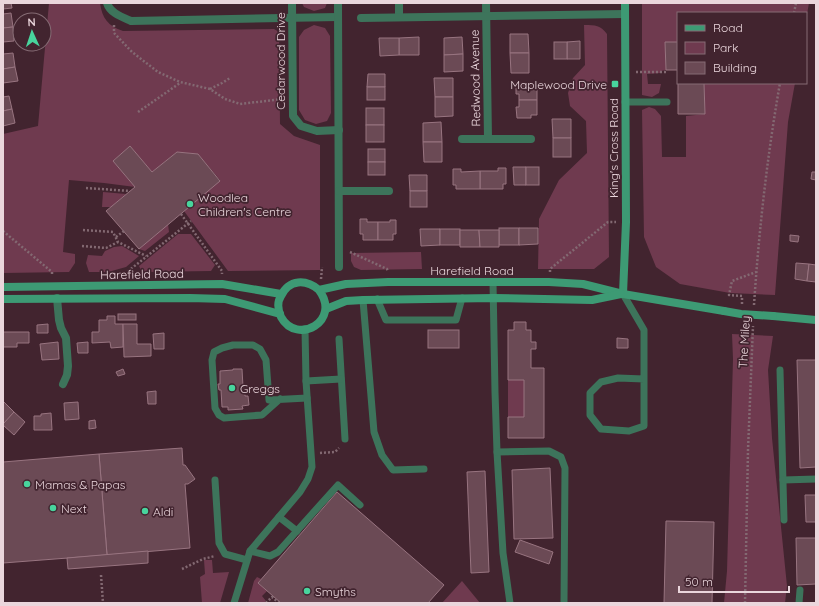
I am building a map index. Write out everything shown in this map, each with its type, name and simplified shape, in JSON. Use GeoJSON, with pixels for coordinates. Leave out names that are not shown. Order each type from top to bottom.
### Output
{"type":"FeatureCollection","features":[{"type":"Feature","properties":{"kind":"street"},"geometry":{"type":"LineString","coordinates":[[107,3],[108,6],[118,15],[131,21],[338,17]]}},
{"type":"Feature","properties":{"kind":"street","name":"Cedarwood Drive"},"geometry":{"type":"LineString","coordinates":[[292,3],[292,116],[301,126],[317,131],[338,130]]}},
{"type":"Feature","properties":{"kind":"street"},"geometry":{"type":"LineString","coordinates":[[338,3],[339,267]]}},
{"type":"Feature","properties":{"kind":"street"},"geometry":{"type":"LineString","coordinates":[[399,3],[399,17]]}},
{"type":"Feature","properties":{"kind":"street","name":"Redwood Avenue"},"geometry":{"type":"LineString","coordinates":[[486,3],[488,139]]}},
{"type":"Feature","properties":{"kind":"street","name":"King's Cross Road"},"geometry":{"type":"LineString","coordinates":[[624,294],[626,222],[625,3]]}},
{"type":"Feature","properties":{"kind":"street"},"geometry":{"type":"LineString","coordinates":[[361,18],[625,14]]}},
{"type":"Feature","properties":{"kind":"street","name":"Redwood Avenue"},"geometry":{"type":"LineString","coordinates":[[462,140],[531,139]]}},
{"type":"Feature","properties":{"kind":"street"},"geometry":{"type":"LineString","coordinates":[[339,191],[390,191]]}},
{"type":"Feature","properties":{"kind":"street"},"geometry":{"type":"LineString","coordinates":[[299,282],[314,285],[325,299],[326,309],[319,323],[305,329],[293,328],[287,324],[280,314],[278,304],[282,294],[286,288],[299,282]]}},
{"type":"Feature","properties":{"kind":"street","name":"Harefield Road"},"geometry":{"type":"LineString","coordinates":[[319,290],[346,284],[388,282],[549,282],[583,284],[624,294],[741,314],[816,320]]}},
{"type":"Feature","properties":{"kind":"street","name":"Harefield Road"},"geometry":{"type":"LineString","coordinates":[[3,287],[222,284],[282,294]]}},
{"type":"Feature","properties":{"kind":"street","name":"Harefield Road"},"geometry":{"type":"LineString","coordinates":[[326,309],[346,301],[377,299],[494,298],[592,300],[624,294]]}},
{"type":"Feature","properties":{"kind":"street"},"geometry":{"type":"LineString","coordinates":[[57,298],[59,320],[66,338],[68,366],[64,384]]}},
{"type":"Feature","properties":{"kind":"street","name":"Harefield Road"},"geometry":{"type":"LineString","coordinates":[[3,299],[225,299],[280,314]]}},
{"type":"Feature","properties":{"kind":"lane"},"geometry":{"type":"LineString","coordinates":[[625,102],[667,102]]}},
{"type":"Feature","properties":{"kind":"lane"},"geometry":{"type":"LineString","coordinates":[[493,282],[497,452],[503,553],[510,603]]}},
{"type":"Feature","properties":{"kind":"lane"},"geometry":{"type":"LineString","coordinates":[[624,294],[644,330],[644,379],[644,426],[630,431],[601,429],[590,415],[590,393],[601,382],[618,378],[644,379]]}},
{"type":"Feature","properties":{"kind":"lane"},"geometry":{"type":"LineString","coordinates":[[377,299],[386,320],[456,320],[462,298]]}},
{"type":"Feature","properties":{"kind":"lane"},"geometry":{"type":"LineString","coordinates":[[363,300],[374,432],[382,455],[392,470],[424,469]]}},
{"type":"Feature","properties":{"kind":"lane"},"geometry":{"type":"LineString","coordinates":[[234,603],[250,551],[300,492],[308,479],[312,467],[306,381],[305,329]]}},
{"type":"Feature","properties":{"kind":"lane"},"geometry":{"type":"LineString","coordinates":[[339,338],[345,439]]}},
{"type":"Feature","properties":{"kind":"lane"},"geometry":{"type":"LineString","coordinates":[[280,399],[262,415],[224,418],[218,415],[215,408],[212,360],[214,352],[233,345],[253,345],[260,350],[266,360],[269,400],[280,399],[307,398]]}},
{"type":"Feature","properties":{"kind":"lane"},"geometry":{"type":"LineString","coordinates":[[780,370],[784,520]]}},
{"type":"Feature","properties":{"kind":"lane"},"geometry":{"type":"LineString","coordinates":[[306,381],[341,379]]}},
{"type":"Feature","properties":{"kind":"lane"},"geometry":{"type":"LineString","coordinates":[[497,452],[549,451],[561,457],[565,468],[564,603]]}},
{"type":"Feature","properties":{"kind":"lane"},"geometry":{"type":"LineString","coordinates":[[783,480],[816,479]]}},
{"type":"Feature","properties":{"kind":"lane"},"geometry":{"type":"LineString","coordinates":[[215,480],[219,542],[225,554],[247,560]]}},
{"type":"Feature","properties":{"kind":"lane"},"geometry":{"type":"LineString","coordinates":[[250,551],[270,556],[278,552],[338,485],[360,505]]}},
{"type":"Feature","properties":{"kind":"lane"},"geometry":{"type":"LineString","coordinates":[[279,517],[297,531]]}},
{"type":"Feature","properties":{"kind":"lane"},"geometry":{"type":"LineString","coordinates":[[799,603],[800,590]]}},
{"type":"Feature","properties":{"kind":"path"},"geometry":{"type":"LineString","coordinates":[[118,15],[114,28],[114,34],[132,52],[158,72],[180,82],[210,89],[225,99],[240,104],[292,99]]}},
{"type":"Feature","properties":{"kind":"path"},"geometry":{"type":"LineString","coordinates":[[625,73],[667,72]]}},
{"type":"Feature","properties":{"kind":"path"},"geometry":{"type":"LineString","coordinates":[[210,89],[230,78]]}},
{"type":"Feature","properties":{"kind":"path"},"geometry":{"type":"LineString","coordinates":[[138,112],[180,82]]}},
{"type":"Feature","properties":{"kind":"path","name":"The Miley"},"geometry":{"type":"LineString","coordinates":[[754,309],[759,231],[771,136],[780,84]]}},
{"type":"Feature","properties":{"kind":"path"},"geometry":{"type":"LineString","coordinates":[[86,188],[130,191]]}},
{"type":"Feature","properties":{"kind":"path"},"geometry":{"type":"LineString","coordinates":[[181,214],[222,271],[222,284]]}},
{"type":"Feature","properties":{"kind":"path"},"geometry":{"type":"LineString","coordinates":[[127,286],[127,272],[191,220]]}},
{"type":"Feature","properties":{"kind":"path"},"geometry":{"type":"LineString","coordinates":[[549,282],[550,269],[608,222],[626,222]]}},
{"type":"Feature","properties":{"kind":"path"},"geometry":{"type":"LineString","coordinates":[[83,230],[113,232],[118,242],[146,256]]}},
{"type":"Feature","properties":{"kind":"path"},"geometry":{"type":"LineString","coordinates":[[3,231],[52,272],[52,287]]}},
{"type":"Feature","properties":{"kind":"path"},"geometry":{"type":"LineString","coordinates":[[116,237],[124,231]]}},
{"type":"Feature","properties":{"kind":"path"},"geometry":{"type":"LineString","coordinates":[[82,246],[106,248],[118,242]]}},
{"type":"Feature","properties":{"kind":"path"},"geometry":{"type":"LineString","coordinates":[[339,247],[387,269],[388,282]]}},
{"type":"Feature","properties":{"kind":"path"},"geometry":{"type":"LineString","coordinates":[[741,314],[742,296],[729,295],[732,281],[756,272]]}},
{"type":"Feature","properties":{"kind":"path","name":"The Miley"},"geometry":{"type":"LineString","coordinates":[[745,603],[748,450],[753,324]]}},
{"type":"Feature","properties":{"kind":"path"},"geometry":{"type":"LineString","coordinates":[[311,454],[335,452],[345,439]]}},
{"type":"Feature","properties":{"kind":"path"},"geometry":{"type":"LineString","coordinates":[[182,569],[203,559],[225,554]]}},
{"type":"Feature","properties":{"kind":"path"},"geometry":{"type":"LineString","coordinates":[[101,575],[104,603]]}},
{"type":"Feature","properties":{"kind":"path"},"geometry":{"type":"LineString","coordinates":[[266,603],[272,597],[278,603]]}},
{"type":"Feature","properties":{"kind":"green space"},"geometry":{"type":"Polygon","coordinates":[[[49,3],[100,3],[102,13],[107,21],[113,27],[123,31],[274,29],[279,32],[280,124],[294,136],[320,145],[320,270],[228,271],[184,211],[220,180],[198,154],[177,152],[152,172],[130,146],[113,161],[135,187],[69,180],[63,252],[75,254],[75,263],[69,272],[3,273],[3,134],[38,126],[45,52],[52,52],[52,12],[48,12],[49,3]]]}},
{"type":"Feature","properties":{"kind":"green space"},"geometry":{"type":"Polygon","coordinates":[[[302,3],[327,3],[325,8],[314,11],[304,7],[302,3]]]}},
{"type":"Feature","properties":{"kind":"green space"},"geometry":{"type":"Polygon","coordinates":[[[642,3],[809,3],[807,14],[807,12],[677,12],[677,42],[665,42],[666,70],[661,71],[661,73],[647,74],[648,84],[661,84],[659,93],[652,97],[642,95],[642,3]]]}},
{"type":"Feature","properties":{"kind":"green space"},"geometry":{"type":"Polygon","coordinates":[[[314,25],[325,28],[330,36],[331,113],[327,121],[316,124],[305,120],[299,110],[299,37],[304,30],[314,25]]]}},
{"type":"Feature","properties":{"kind":"green space"},"geometry":{"type":"Polygon","coordinates":[[[584,25],[597,26],[607,34],[609,257],[594,269],[538,269],[539,219],[559,180],[587,153],[586,121],[570,106],[568,93],[573,78],[585,65],[584,25]]]}},
{"type":"Feature","properties":{"kind":"green space"},"geometry":{"type":"Polygon","coordinates":[[[704,84],[795,84],[788,122],[775,295],[730,293],[680,284],[656,267],[644,237],[642,110],[649,107],[655,109],[661,116],[662,157],[686,157],[686,116],[705,114],[704,84]]]}},
{"type":"Feature","properties":{"kind":"green space"},"geometry":{"type":"Polygon","coordinates":[[[103,192],[126,194],[111,207],[102,207],[103,192]]]}},
{"type":"Feature","properties":{"kind":"green space"},"geometry":{"type":"Polygon","coordinates":[[[168,224],[169,232],[145,251],[139,249],[168,224]]]}},
{"type":"Feature","properties":{"kind":"green space"},"geometry":{"type":"Polygon","coordinates":[[[178,234],[191,234],[215,265],[211,271],[142,272],[139,266],[178,234]]]}},
{"type":"Feature","properties":{"kind":"green space"},"geometry":{"type":"Polygon","coordinates":[[[122,246],[139,256],[126,267],[108,272],[89,272],[86,263],[88,255],[102,256],[105,251],[114,247],[122,246]]]}},
{"type":"Feature","properties":{"kind":"green space"},"geometry":{"type":"Polygon","coordinates":[[[421,252],[422,269],[361,270],[354,267],[351,261],[351,253],[421,252]]]}},
{"type":"Feature","properties":{"kind":"green space"},"geometry":{"type":"Polygon","coordinates":[[[732,334],[773,336],[768,370],[772,438],[787,586],[785,603],[724,603],[727,571],[733,359],[732,334]]]}},
{"type":"Feature","properties":{"kind":"green space"},"geometry":{"type":"Polygon","coordinates":[[[508,380],[524,380],[524,417],[508,417],[508,380]]]}},
{"type":"Feature","properties":{"kind":"green space"},"geometry":{"type":"Polygon","coordinates":[[[204,560],[212,560],[213,573],[229,572],[220,603],[202,603],[200,577],[205,574],[204,560]]]}},
{"type":"Feature","properties":{"kind":"green space"},"geometry":{"type":"Polygon","coordinates":[[[257,577],[261,579],[258,583],[267,591],[262,596],[266,601],[264,603],[248,603],[254,581],[257,577]]]}},
{"type":"Feature","properties":{"kind":"green space"},"geometry":{"type":"Polygon","coordinates":[[[462,581],[480,603],[442,603],[462,581]]]}},
{"type":"Feature","properties":{"kind":"building"},"geometry":{"type":"Polygon","coordinates":[[[3,3],[11,3],[12,8],[3,9],[3,3]]]}},
{"type":"Feature","properties":{"kind":"building"},"geometry":{"type":"Polygon","coordinates":[[[11,13],[12,27],[3,28],[3,14],[11,13]]]}},
{"type":"Feature","properties":{"kind":"building"},"geometry":{"type":"Polygon","coordinates":[[[12,27],[12,41],[3,42],[3,28],[12,27]]]}},
{"type":"Feature","properties":{"kind":"building"},"geometry":{"type":"Polygon","coordinates":[[[510,34],[528,34],[529,53],[510,53],[510,34]]]}},
{"type":"Feature","properties":{"kind":"building"},"geometry":{"type":"Polygon","coordinates":[[[419,37],[419,55],[399,55],[399,38],[419,37]]]}},
{"type":"Feature","properties":{"kind":"building"},"geometry":{"type":"Polygon","coordinates":[[[462,37],[463,54],[444,55],[444,38],[462,37]]]}},
{"type":"Feature","properties":{"kind":"building"},"geometry":{"type":"Polygon","coordinates":[[[379,38],[399,38],[399,55],[380,56],[379,38]]]}},
{"type":"Feature","properties":{"kind":"building"},"geometry":{"type":"Polygon","coordinates":[[[580,41],[580,59],[567,59],[567,42],[580,41]]]}},
{"type":"Feature","properties":{"kind":"building"},"geometry":{"type":"Polygon","coordinates":[[[554,42],[567,42],[567,59],[554,59],[554,42]]]}},
{"type":"Feature","properties":{"kind":"building"},"geometry":{"type":"Polygon","coordinates":[[[665,42],[677,42],[677,70],[666,70],[665,42]]]}},
{"type":"Feature","properties":{"kind":"building"},"geometry":{"type":"Polygon","coordinates":[[[13,53],[15,67],[3,69],[3,54],[13,53]]]}},
{"type":"Feature","properties":{"kind":"building"},"geometry":{"type":"Polygon","coordinates":[[[510,53],[529,53],[529,73],[511,73],[510,53]]]}},
{"type":"Feature","properties":{"kind":"building"},"geometry":{"type":"Polygon","coordinates":[[[463,54],[463,71],[444,72],[444,55],[463,54]]]}},
{"type":"Feature","properties":{"kind":"building"},"geometry":{"type":"Polygon","coordinates":[[[15,67],[18,81],[3,83],[3,69],[15,67]]]}},
{"type":"Feature","properties":{"kind":"building"},"geometry":{"type":"Polygon","coordinates":[[[368,74],[385,74],[385,87],[367,87],[368,74]]]}},
{"type":"Feature","properties":{"kind":"building"},"geometry":{"type":"Polygon","coordinates":[[[434,78],[453,78],[453,97],[435,97],[434,78]]]}},
{"type":"Feature","properties":{"kind":"building"},"geometry":{"type":"Polygon","coordinates":[[[516,83],[530,83],[530,85],[537,85],[537,100],[519,100],[519,94],[516,94],[516,83]]]}},
{"type":"Feature","properties":{"kind":"building"},"geometry":{"type":"Polygon","coordinates":[[[678,84],[704,84],[705,114],[678,114],[678,84]]]}},
{"type":"Feature","properties":{"kind":"building"},"geometry":{"type":"Polygon","coordinates":[[[367,87],[385,87],[385,100],[367,100],[367,87]]]}},
{"type":"Feature","properties":{"kind":"building"},"geometry":{"type":"Polygon","coordinates":[[[9,96],[12,109],[3,111],[3,97],[9,96]]]}},
{"type":"Feature","properties":{"kind":"building"},"geometry":{"type":"Polygon","coordinates":[[[435,97],[453,97],[453,116],[435,117],[435,97]]]}},
{"type":"Feature","properties":{"kind":"building"},"geometry":{"type":"Polygon","coordinates":[[[519,100],[537,100],[537,115],[531,115],[531,118],[517,118],[516,107],[519,107],[519,100]]]}},
{"type":"Feature","properties":{"kind":"building"},"geometry":{"type":"Polygon","coordinates":[[[366,108],[384,108],[384,125],[366,125],[366,108]]]}},
{"type":"Feature","properties":{"kind":"building"},"geometry":{"type":"Polygon","coordinates":[[[12,109],[15,123],[3,126],[3,111],[12,109]]]}},
{"type":"Feature","properties":{"kind":"building"},"geometry":{"type":"Polygon","coordinates":[[[552,119],[571,119],[571,138],[553,138],[552,119]]]}},
{"type":"Feature","properties":{"kind":"building"},"geometry":{"type":"Polygon","coordinates":[[[441,122],[442,142],[423,142],[423,123],[441,122]]]}},
{"type":"Feature","properties":{"kind":"building"},"geometry":{"type":"Polygon","coordinates":[[[366,125],[384,125],[384,142],[366,142],[366,125]]]}},
{"type":"Feature","properties":{"kind":"building"},"geometry":{"type":"Polygon","coordinates":[[[553,138],[571,138],[571,157],[553,157],[553,138]]]}},
{"type":"Feature","properties":{"kind":"building"},"geometry":{"type":"Polygon","coordinates":[[[423,142],[442,142],[442,162],[424,162],[423,142]]]}},
{"type":"Feature","properties":{"kind":"building"},"geometry":{"type":"Polygon","coordinates":[[[130,146],[152,172],[177,152],[198,154],[220,181],[139,249],[106,211],[135,187],[113,161],[130,146]]]}},
{"type":"Feature","properties":{"kind":"building"},"geometry":{"type":"Polygon","coordinates":[[[368,149],[385,149],[385,162],[368,162],[368,149]]]}},
{"type":"Feature","properties":{"kind":"building"},"geometry":{"type":"Polygon","coordinates":[[[368,162],[385,162],[385,175],[368,175],[368,162]]]}},
{"type":"Feature","properties":{"kind":"building"},"geometry":{"type":"Polygon","coordinates":[[[513,167],[526,167],[526,185],[514,185],[513,167]]]}},
{"type":"Feature","properties":{"kind":"building"},"geometry":{"type":"Polygon","coordinates":[[[526,167],[539,167],[539,185],[526,185],[526,167]]]}},
{"type":"Feature","properties":{"kind":"building"},"geometry":{"type":"Polygon","coordinates":[[[498,168],[506,168],[506,184],[503,184],[503,189],[480,189],[480,171],[498,171],[498,168]]]}},
{"type":"Feature","properties":{"kind":"building"},"geometry":{"type":"Polygon","coordinates":[[[453,169],[461,169],[461,172],[480,171],[480,189],[456,189],[456,185],[453,185],[453,169]]]}},
{"type":"Feature","properties":{"kind":"building"},"geometry":{"type":"Polygon","coordinates":[[[812,172],[816,172],[816,180],[811,179],[812,172]]]}},
{"type":"Feature","properties":{"kind":"building"},"geometry":{"type":"Polygon","coordinates":[[[409,175],[427,175],[427,191],[410,191],[409,175]]]}},
{"type":"Feature","properties":{"kind":"building"},"geometry":{"type":"Polygon","coordinates":[[[410,191],[427,191],[427,207],[410,207],[410,191]]]}},
{"type":"Feature","properties":{"kind":"building"},"geometry":{"type":"Polygon","coordinates":[[[360,219],[367,219],[367,222],[378,222],[378,240],[363,240],[363,234],[360,234],[360,219]]]}},
{"type":"Feature","properties":{"kind":"building"},"geometry":{"type":"Polygon","coordinates":[[[390,220],[396,220],[396,234],[393,234],[393,240],[378,240],[378,222],[390,222],[390,220]]]}},
{"type":"Feature","properties":{"kind":"building"},"geometry":{"type":"Polygon","coordinates":[[[499,228],[519,228],[519,245],[499,245],[499,228]]]}},
{"type":"Feature","properties":{"kind":"building"},"geometry":{"type":"Polygon","coordinates":[[[519,228],[538,228],[538,244],[519,245],[519,228]]]}},
{"type":"Feature","properties":{"kind":"building"},"geometry":{"type":"Polygon","coordinates":[[[420,229],[440,229],[440,245],[421,246],[420,229]]]}},
{"type":"Feature","properties":{"kind":"building"},"geometry":{"type":"Polygon","coordinates":[[[440,229],[460,229],[460,245],[440,245],[440,229]]]}},
{"type":"Feature","properties":{"kind":"building"},"geometry":{"type":"Polygon","coordinates":[[[460,230],[479,230],[480,247],[460,247],[460,230]]]}},
{"type":"Feature","properties":{"kind":"building"},"geometry":{"type":"Polygon","coordinates":[[[479,230],[499,230],[499,247],[480,247],[479,230]]]}},
{"type":"Feature","properties":{"kind":"building"},"geometry":{"type":"Polygon","coordinates":[[[790,235],[799,236],[798,242],[790,241],[790,235]]]}},
{"type":"Feature","properties":{"kind":"building"},"geometry":{"type":"Polygon","coordinates":[[[796,263],[809,264],[807,281],[795,279],[796,263]]]}},
{"type":"Feature","properties":{"kind":"building"},"geometry":{"type":"Polygon","coordinates":[[[809,264],[816,265],[816,282],[807,281],[809,264]]]}},
{"type":"Feature","properties":{"kind":"building"},"geometry":{"type":"Polygon","coordinates":[[[118,314],[136,314],[136,320],[118,320],[118,314]]]}},
{"type":"Feature","properties":{"kind":"building"},"geometry":{"type":"Polygon","coordinates":[[[107,316],[115,316],[115,324],[123,324],[123,347],[111,348],[110,342],[92,343],[92,332],[99,332],[99,320],[107,320],[107,316]]]}},
{"type":"Feature","properties":{"kind":"building"},"geometry":{"type":"Polygon","coordinates":[[[514,322],[526,322],[526,330],[531,330],[531,342],[536,342],[536,349],[531,349],[531,368],[544,368],[544,438],[508,438],[508,417],[524,417],[524,380],[508,380],[508,330],[514,330],[514,322]]]}},
{"type":"Feature","properties":{"kind":"building"},"geometry":{"type":"Polygon","coordinates":[[[48,324],[48,333],[37,333],[37,325],[48,324]]]}},
{"type":"Feature","properties":{"kind":"building"},"geometry":{"type":"Polygon","coordinates":[[[123,324],[137,324],[137,344],[151,344],[151,356],[124,357],[123,324]]]}},
{"type":"Feature","properties":{"kind":"building"},"geometry":{"type":"Polygon","coordinates":[[[428,330],[459,330],[459,348],[428,348],[428,330]]]}},
{"type":"Feature","properties":{"kind":"building"},"geometry":{"type":"Polygon","coordinates":[[[3,332],[29,332],[29,343],[17,343],[17,347],[3,347],[3,332]]]}},
{"type":"Feature","properties":{"kind":"building"},"geometry":{"type":"Polygon","coordinates":[[[164,333],[164,349],[154,349],[153,334],[164,333]]]}},
{"type":"Feature","properties":{"kind":"building"},"geometry":{"type":"Polygon","coordinates":[[[617,338],[628,339],[628,348],[617,348],[617,338]]]}},
{"type":"Feature","properties":{"kind":"building"},"geometry":{"type":"Polygon","coordinates":[[[58,342],[59,359],[42,360],[40,344],[58,342]]]}},
{"type":"Feature","properties":{"kind":"building"},"geometry":{"type":"Polygon","coordinates":[[[88,342],[88,353],[78,353],[77,343],[88,342]]]}},
{"type":"Feature","properties":{"kind":"building"},"geometry":{"type":"Polygon","coordinates":[[[797,360],[816,360],[816,467],[800,468],[797,360]]]}},
{"type":"Feature","properties":{"kind":"building"},"geometry":{"type":"Polygon","coordinates":[[[123,369],[125,374],[118,376],[116,372],[123,369]]]}},
{"type":"Feature","properties":{"kind":"building","name":"Greggs"},"geometry":{"type":"Polygon","coordinates":[[[242,369],[243,387],[245,387],[245,396],[248,396],[249,405],[242,406],[243,409],[228,410],[228,407],[222,407],[221,390],[219,390],[218,384],[220,384],[220,371],[242,369]]]}},
{"type":"Feature","properties":{"kind":"building"},"geometry":{"type":"Polygon","coordinates":[[[156,391],[156,404],[148,404],[147,392],[156,391]]]}},
{"type":"Feature","properties":{"kind":"building"},"geometry":{"type":"Polygon","coordinates":[[[3,401],[14,412],[5,423],[3,421],[3,401]]]}},
{"type":"Feature","properties":{"kind":"building"},"geometry":{"type":"Polygon","coordinates":[[[78,402],[79,419],[65,420],[64,403],[78,402]]]}},
{"type":"Feature","properties":{"kind":"building"},"geometry":{"type":"Polygon","coordinates":[[[14,412],[25,422],[14,435],[3,424],[14,412]]]}},
{"type":"Feature","properties":{"kind":"building"},"geometry":{"type":"Polygon","coordinates":[[[51,413],[52,430],[34,430],[34,416],[41,416],[41,414],[51,413]]]}},
{"type":"Feature","properties":{"kind":"building"},"geometry":{"type":"Polygon","coordinates":[[[95,420],[96,428],[89,429],[89,421],[95,420]]]}},
{"type":"Feature","properties":{"kind":"building","name":"Aldi"},"geometry":{"type":"Polygon","coordinates":[[[182,448],[183,465],[185,465],[195,479],[188,484],[185,484],[190,548],[107,555],[99,454],[182,448]]]}},
{"type":"Feature","properties":{"kind":"building","name":"Next"},"geometry":{"type":"Polygon","coordinates":[[[99,454],[107,555],[3,563],[3,462],[99,454]]]}},
{"type":"Feature","properties":{"kind":"building"},"geometry":{"type":"Polygon","coordinates":[[[550,468],[553,538],[514,539],[512,470],[550,468]]]}},
{"type":"Feature","properties":{"kind":"building"},"geometry":{"type":"Polygon","coordinates":[[[485,471],[489,572],[471,573],[467,472],[485,471]]]}},
{"type":"Feature","properties":{"kind":"building"},"geometry":{"type":"Polygon","coordinates":[[[337,492],[444,585],[428,603],[281,603],[258,583],[337,492]]]}},
{"type":"Feature","properties":{"kind":"building"},"geometry":{"type":"Polygon","coordinates":[[[805,495],[816,495],[816,522],[806,522],[805,495]]]}},
{"type":"Feature","properties":{"kind":"building"},"geometry":{"type":"Polygon","coordinates":[[[666,521],[714,522],[712,603],[664,603],[666,521]]]}},
{"type":"Feature","properties":{"kind":"building"},"geometry":{"type":"Polygon","coordinates":[[[796,538],[816,538],[816,584],[797,585],[796,538]]]}},
{"type":"Feature","properties":{"kind":"building"},"geometry":{"type":"Polygon","coordinates":[[[520,540],[553,552],[549,564],[515,552],[520,540]]]}},
{"type":"Feature","properties":{"kind":"building"},"geometry":{"type":"Polygon","coordinates":[[[148,551],[148,563],[68,569],[67,558],[148,551]]]}},
{"type":"Feature","properties":{"kind":"place","name":"Maplewood Drive"},"geometry":{"type":"Point","coordinates":[615,84]}},
{"type":"Feature","properties":{"kind":"place","name":"Woodlea Children's Centre"},"geometry":{"type":"Point","coordinates":[190,204]}},
{"type":"Feature","properties":{"kind":"place","name":"Greggs"},"geometry":{"type":"Point","coordinates":[232,388]}},
{"type":"Feature","properties":{"kind":"place","name":"Mamas & Papas"},"geometry":{"type":"Point","coordinates":[27,484]}},
{"type":"Feature","properties":{"kind":"place","name":"Next"},"geometry":{"type":"Point","coordinates":[53,508]}},
{"type":"Feature","properties":{"kind":"place","name":"Aldi"},"geometry":{"type":"Point","coordinates":[145,511]}},
{"type":"Feature","properties":{"kind":"place","name":"Smyths"},"geometry":{"type":"Point","coordinates":[307,591]}}]}
